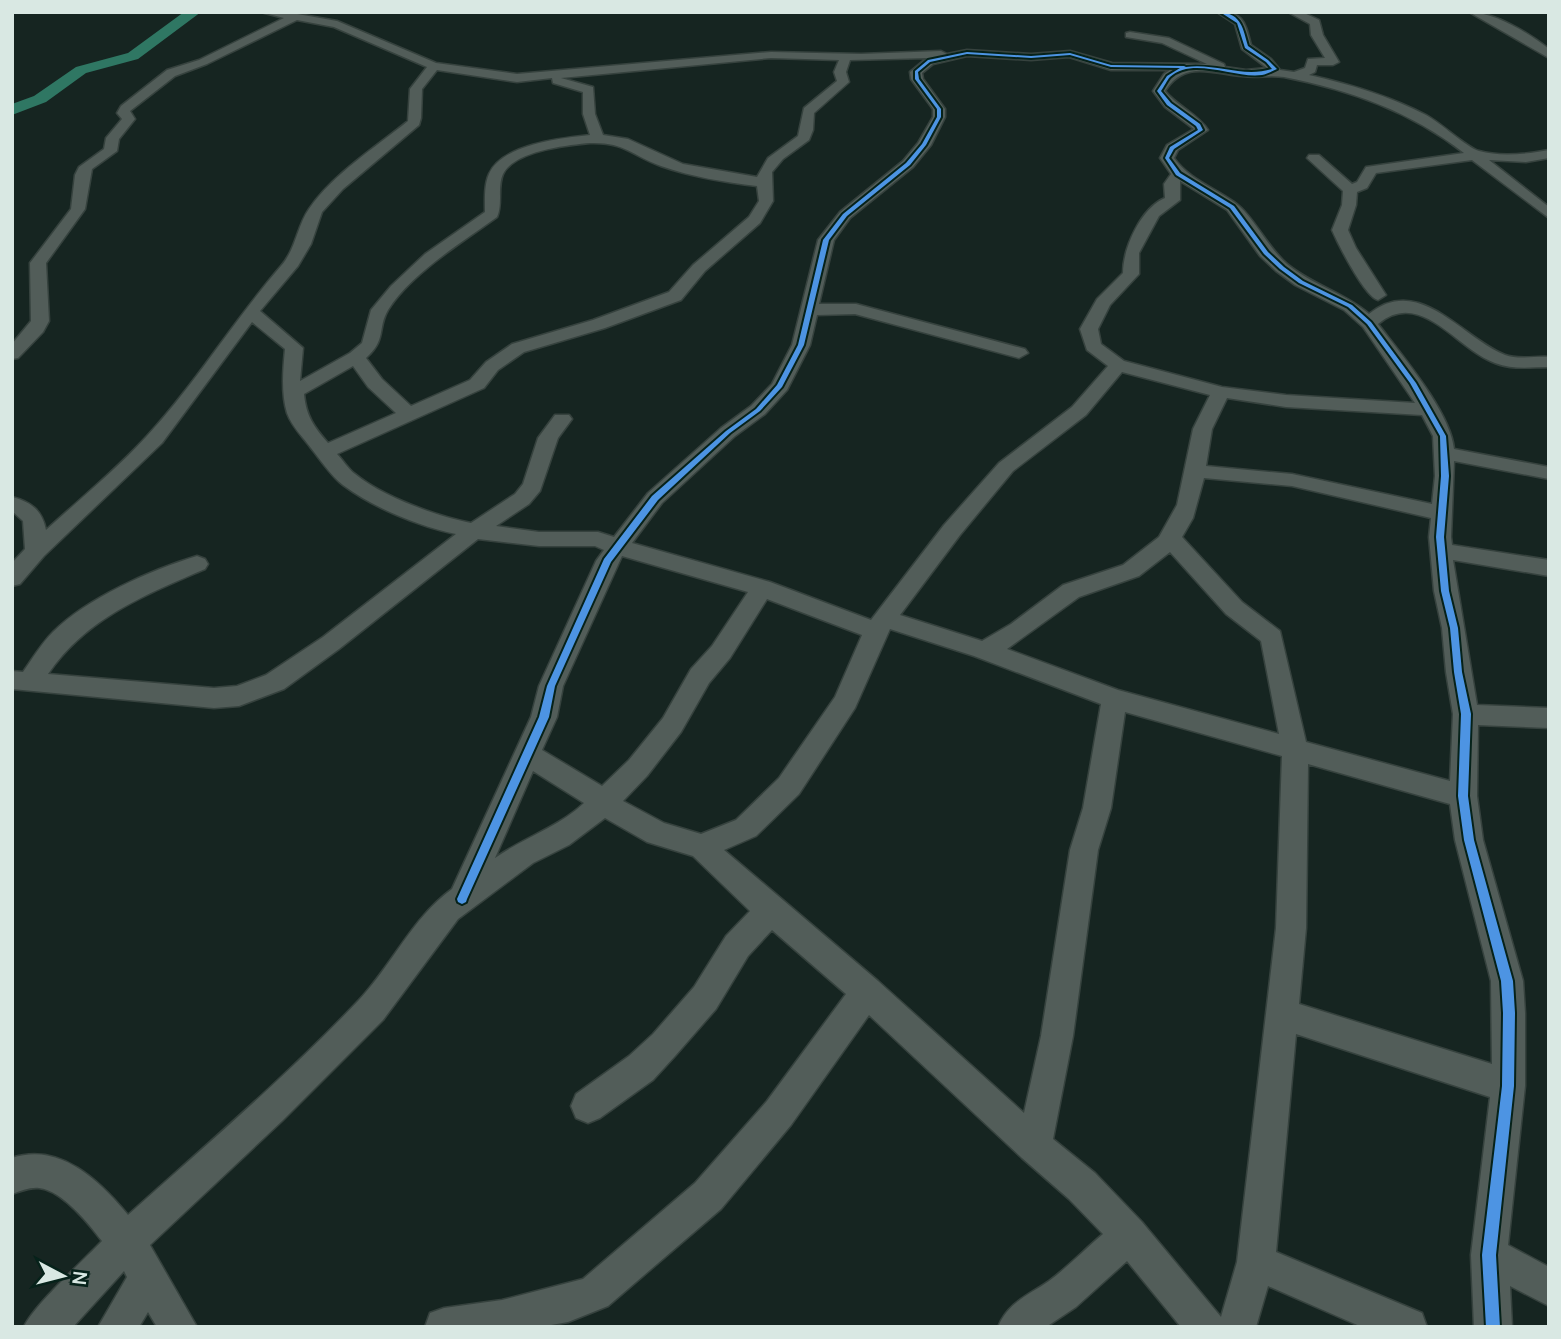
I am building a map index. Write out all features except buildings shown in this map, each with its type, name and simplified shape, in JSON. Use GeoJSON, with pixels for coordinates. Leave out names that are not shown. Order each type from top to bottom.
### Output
{"type":"FeatureCollection","features":[{"type":"Feature","properties":{"kind":"street"},"geometry":{"type":"LineString","coordinates":[[267,12],[337,24],[412,54],[433,66],[496,78],[543,78],[720,58],[771,55],[846,57],[967,53],[1031,57],[1065,54],[1111,66],[1211,67],[1269,72],[1339,86],[1411,113],[1437,126],[1478,155],[1499,176],[1549,214]]}},
{"type":"Feature","properties":{"kind":"street"},"geometry":{"type":"LineString","coordinates":[[1222,12],[1235,19],[1245,30],[1242,55]]}},
{"type":"Feature","properties":{"kind":"street"},"geometry":{"type":"LineString","coordinates":[[1293,12],[1315,22],[1317,35],[1333,62],[1312,61],[1311,70],[1293,76]]}},
{"type":"Feature","properties":{"kind":"street"},"geometry":{"type":"LineString","coordinates":[[1474,12],[1536,44],[1549,55]]}},
{"type":"Feature","properties":{"kind":"street"},"geometry":{"type":"LineString","coordinates":[[12,354],[37,328],[40,321],[38,263],[78,209],[82,175],[86,167],[110,151],[113,138],[127,124],[129,119],[123,113],[125,109],[171,73],[203,62],[295,17]]}},
{"type":"Feature","properties":{"kind":"street"},"geometry":{"type":"LineString","coordinates":[[1130,35],[1165,40],[1211,67]]}},
{"type":"Feature","properties":{"kind":"street"},"geometry":{"type":"LineString","coordinates":[[463,899],[528,755],[544,717],[551,686],[607,561],[655,498],[728,432],[758,410],[780,386],[801,345],[826,240],[845,215],[919,154],[939,117],[939,109],[917,79],[916,72],[929,61],[967,53]]}},
{"type":"Feature","properties":{"kind":"street"},"geometry":{"type":"LineString","coordinates":[[1269,72],[1275,67],[1242,55],[1211,67],[1175,72],[1166,79],[1159,91],[1169,104],[1201,130],[1170,151],[1167,158],[1178,174],[1227,203],[1270,258],[1301,282],[1350,306],[1369,323],[1443,436],[1445,476],[1440,513],[1441,551],[1445,592],[1454,628],[1458,672],[1466,714],[1463,796],[1469,840],[1507,981],[1511,1058],[1489,1255],[1493,1327]]}},
{"type":"Feature","properties":{"kind":"street"},"geometry":{"type":"LineString","coordinates":[[324,452],[477,384],[492,366],[519,348],[599,324],[675,296],[699,268],[755,220],[766,201],[761,182],[776,159],[802,139],[807,128],[805,115],[808,111],[843,82],[840,72],[846,57]]}},
{"type":"Feature","properties":{"kind":"street"},"geometry":{"type":"LineString","coordinates":[[12,578],[36,551],[155,439],[203,379],[251,312],[290,266],[303,244],[315,211],[338,186],[410,129],[416,116],[412,101],[417,84],[433,66]]}},
{"type":"Feature","properties":{"kind":"street"},"geometry":{"type":"LineString","coordinates":[[543,78],[589,90],[589,114],[598,139]]}},
{"type":"Feature","properties":{"kind":"street"},"geometry":{"type":"LineString","coordinates":[[295,392],[356,357],[370,345],[380,310],[397,289],[431,257],[492,214],[497,171],[506,160],[526,150],[598,139],[617,140],[666,163],[699,173],[761,182]]}},
{"type":"Feature","properties":{"kind":"street"},"geometry":{"type":"LineString","coordinates":[[1350,190],[1362,185],[1371,170],[1478,155],[1526,158],[1549,155]]}},
{"type":"Feature","properties":{"kind":"street"},"geometry":{"type":"LineString","coordinates":[[1314,158],[1350,190]]}},
{"type":"Feature","properties":{"kind":"street"},"geometry":{"type":"LineString","coordinates":[[1178,174],[1171,184],[1173,200],[1158,208],[1131,253],[1131,274],[1103,303],[1089,329],[1093,346],[1118,365],[1221,392],[1286,401],[1429,411]]}},
{"type":"Feature","properties":{"kind":"street"},"geometry":{"type":"LineString","coordinates":[[1350,190],[1349,205],[1340,230],[1352,258],[1384,302]]}},
{"type":"Feature","properties":{"kind":"street"},"geometry":{"type":"LineString","coordinates":[[1320,289],[1356,289],[1384,302],[1428,311],[1487,353],[1502,360],[1549,362]]}},
{"type":"Feature","properties":{"kind":"street"},"geometry":{"type":"LineString","coordinates":[[1369,323],[1384,302]]}},
{"type":"Feature","properties":{"kind":"street"},"geometry":{"type":"LineString","coordinates":[[808,311],[837,307],[862,310],[962,340],[1019,353]]}},
{"type":"Feature","properties":{"kind":"street"},"geometry":{"type":"LineString","coordinates":[[251,312],[294,348],[291,383],[295,392],[296,411],[303,426],[348,480],[386,501],[445,525],[540,539],[598,539],[619,548],[880,625],[983,650],[1114,699],[1463,796]]}},
{"type":"Feature","properties":{"kind":"street"},"geometry":{"type":"LineString","coordinates":[[356,357],[374,383],[410,414]]}},
{"type":"Feature","properties":{"kind":"street"},"geometry":{"type":"LineString","coordinates":[[702,847],[746,828],[795,778],[846,701],[880,625],[952,530],[1006,467],[1079,411],[1118,365]]}},
{"type":"Feature","properties":{"kind":"street"},"geometry":{"type":"LineString","coordinates":[[983,650],[1023,630],[1070,591],[1084,584],[1120,577],[1138,567],[1172,540],[1191,496],[1203,426],[1221,392]]}},
{"type":"Feature","properties":{"kind":"street"},"geometry":{"type":"LineString","coordinates":[[18,684],[214,698],[239,696],[275,682],[331,643],[474,531],[530,493],[546,442],[562,419]]}},
{"type":"Feature","properties":{"kind":"street"},"geometry":{"type":"LineString","coordinates":[[1444,453],[1549,472]]}},
{"type":"Feature","properties":{"kind":"street"},"geometry":{"type":"LineString","coordinates":[[1195,471],[1292,480],[1440,513]]}},
{"type":"Feature","properties":{"kind":"street"},"geometry":{"type":"LineString","coordinates":[[12,504],[27,509],[33,515],[36,551]]}},
{"type":"Feature","properties":{"kind":"street"},"geometry":{"type":"LineString","coordinates":[[1172,540],[1241,614],[1272,637],[1295,750],[1291,928],[1284,1015],[1256,1262],[1237,1327]]}},
{"type":"Feature","properties":{"kind":"street"},"geometry":{"type":"LineString","coordinates":[[1441,551],[1549,568]]}},
{"type":"Feature","properties":{"kind":"street"},"geometry":{"type":"LineString","coordinates":[[12,703],[18,684],[65,635],[88,617],[113,602],[197,564]]}},
{"type":"Feature","properties":{"kind":"street"},"geometry":{"type":"LineString","coordinates":[[43,1327],[59,1314],[127,1241],[270,1109],[372,1009],[433,926],[494,874],[523,854],[559,836],[590,816],[638,768],[672,725],[699,676],[721,652],[762,588]]}},
{"type":"Feature","properties":{"kind":"street"},"geometry":{"type":"LineString","coordinates":[[1034,1146],[1057,1037],[1084,850],[1097,808],[1114,699]]}},
{"type":"Feature","properties":{"kind":"street"},"geometry":{"type":"LineString","coordinates":[[1466,714],[1549,718]]}},
{"type":"Feature","properties":{"kind":"street"},"geometry":{"type":"LineString","coordinates":[[528,755],[581,785],[602,803],[657,832],[702,847],[734,879],[867,992],[1034,1146],[1082,1186],[1129,1236],[1206,1327]]}},
{"type":"Feature","properties":{"kind":"street"},"geometry":{"type":"LineString","coordinates":[[588,1106],[641,1068],[664,1045],[705,998],[737,946],[772,909]]}},
{"type":"Feature","properties":{"kind":"street"},"geometry":{"type":"LineString","coordinates":[[463,1325],[502,1319],[568,1303],[595,1293],[708,1195],[779,1113],[867,992]]}},
{"type":"Feature","properties":{"kind":"street"},"geometry":{"type":"LineString","coordinates":[[1284,1015],[1508,1086]]}},
{"type":"Feature","properties":{"kind":"street"},"geometry":{"type":"LineString","coordinates":[[12,1176],[43,1171],[70,1185],[97,1206],[127,1241],[178,1327]]}},
{"type":"Feature","properties":{"kind":"street"},"geometry":{"type":"LineString","coordinates":[[1017,1327],[1040,1307],[1063,1294],[1129,1236]]}},
{"type":"Feature","properties":{"kind":"street"},"geometry":{"type":"LineString","coordinates":[[1489,1255],[1549,1287]]}},
{"type":"Feature","properties":{"kind":"street"},"geometry":{"type":"LineString","coordinates":[[1256,1262],[1408,1327]]}},
{"type":"Feature","properties":{"kind":"street"},"geometry":{"type":"LineString","coordinates":[[117,1327],[148,1278]]}},
{"type":"Feature","properties":{"kind":"waterway"},"geometry":{"type":"LineString","coordinates":[[12,110],[40,99],[81,70],[133,56],[194,12]]}},
{"type":"Feature","properties":{"kind":"cycle path"},"geometry":{"type":"LineString","coordinates":[[1222,12],[1239,23],[1246,47],[1275,69],[1246,73],[1196,67],[1181,69],[1168,76],[1159,91],[1169,104],[1201,130],[1172,148],[1167,158],[1178,174],[1232,207],[1266,253],[1282,268],[1301,282],[1350,306],[1369,323],[1413,383],[1443,436],[1445,476],[1440,537],[1445,591],[1454,628],[1458,672],[1466,714],[1463,796],[1469,840],[1507,981],[1509,1013],[1508,1086],[1489,1255],[1493,1327]]}},
{"type":"Feature","properties":{"kind":"cycle path"},"geometry":{"type":"LineString","coordinates":[[462,899],[544,717],[551,686],[607,561],[655,498],[728,432],[758,410],[780,386],[801,345],[826,240],[845,215],[908,164],[924,145],[939,117],[939,109],[917,79],[916,72],[929,61],[967,53],[1031,57],[1070,54],[1111,66],[1184,67]]}}]}
